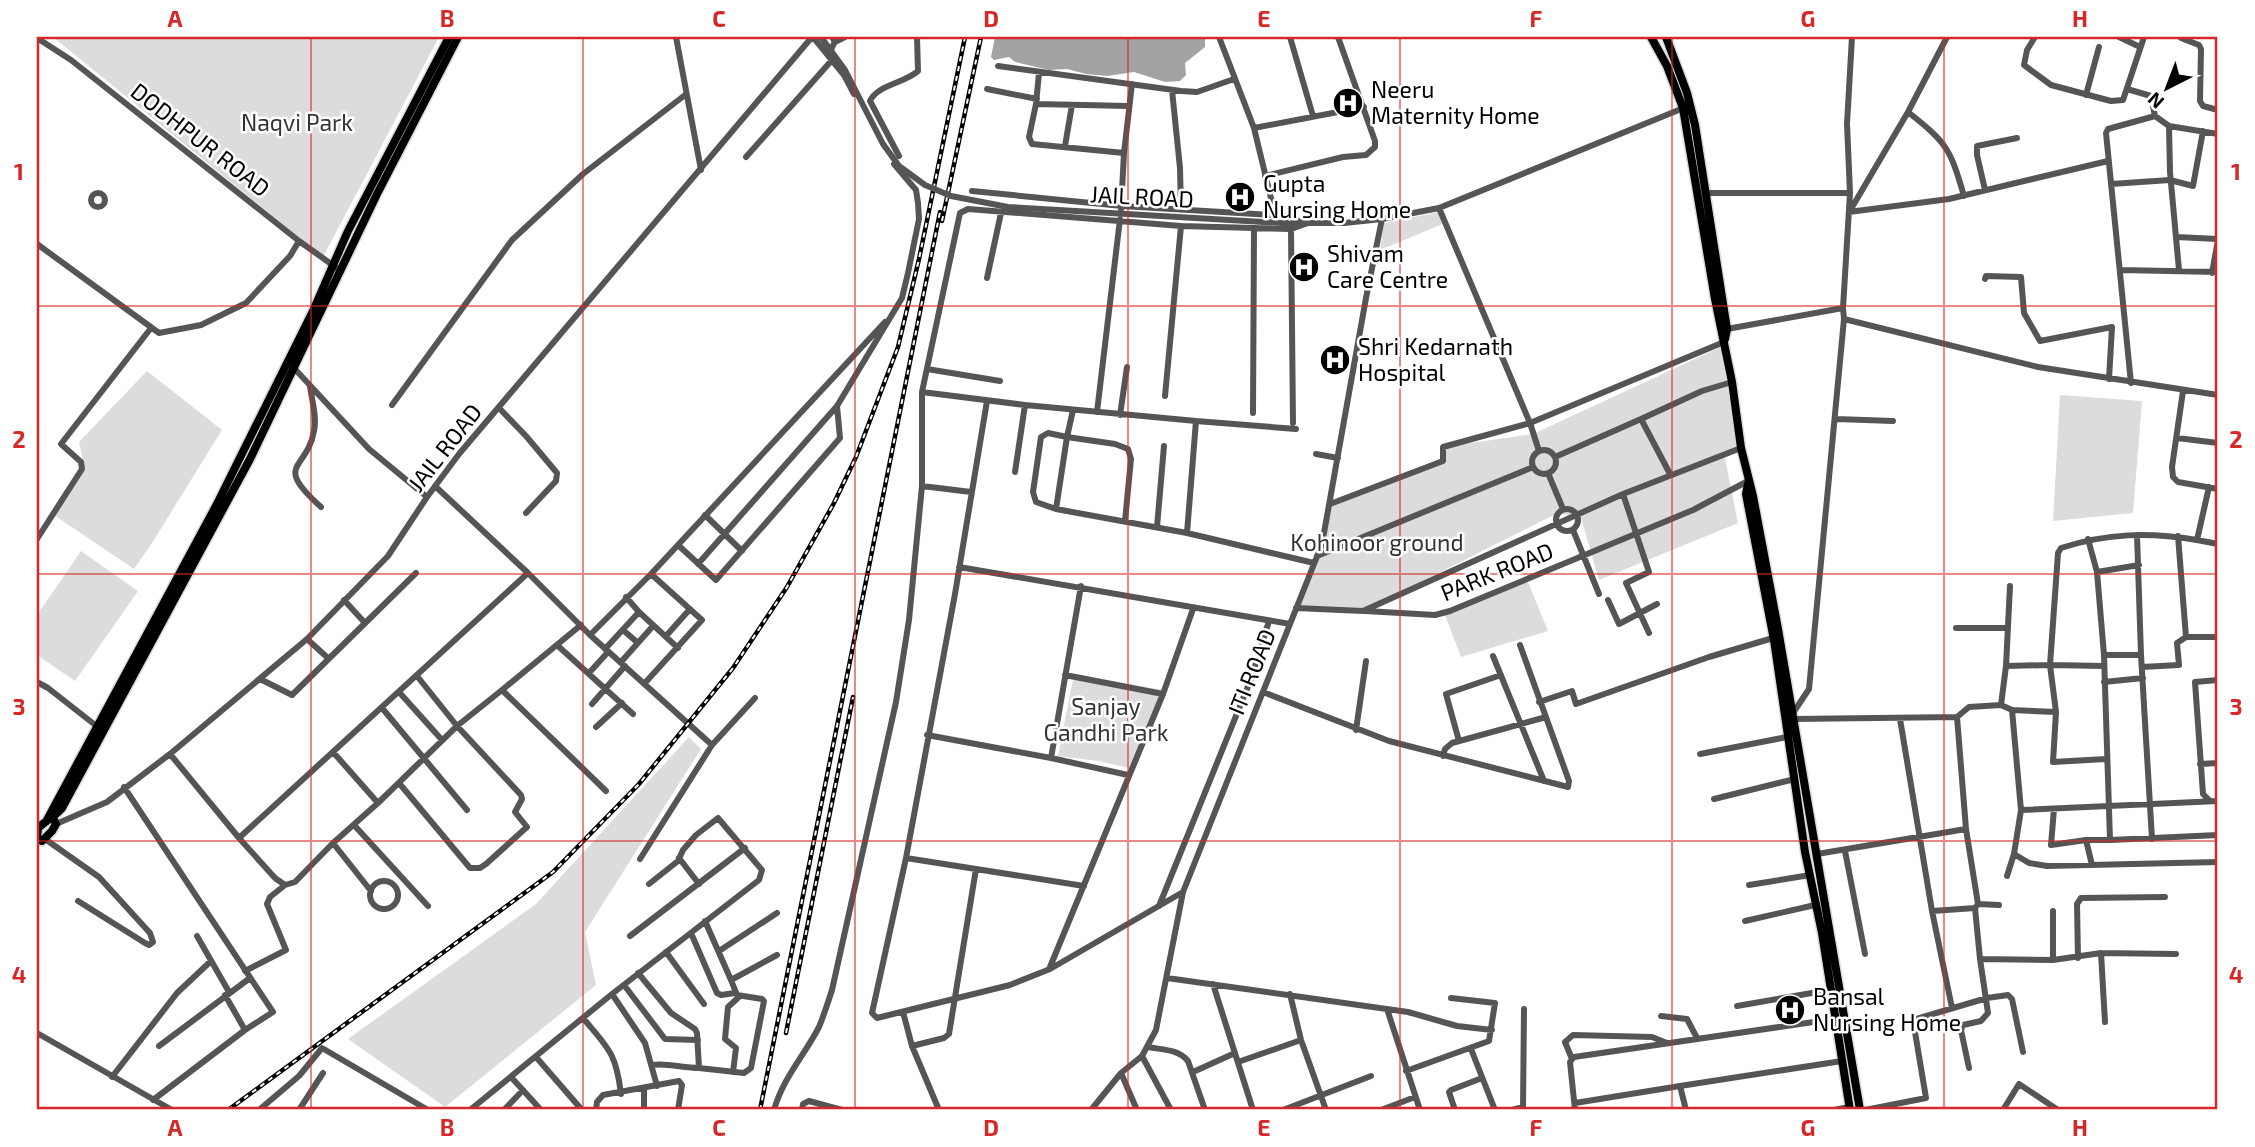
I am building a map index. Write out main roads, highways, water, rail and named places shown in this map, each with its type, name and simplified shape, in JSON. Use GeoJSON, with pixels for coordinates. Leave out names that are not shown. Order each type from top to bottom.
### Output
{"type":"FeatureCollection","features":[{"type":"Feature","properties":{"kind":"main road"},"geometry":{"type":"LineString","coordinates":[[291,365],[348,231],[449,37]]}},
{"type":"Feature","properties":{"kind":"main road"},"geometry":{"type":"LineString","coordinates":[[40,839],[62,808],[100,729],[341,271],[377,194],[458,37]]}},
{"type":"Feature","properties":{"kind":"main road"},"geometry":{"type":"LineString","coordinates":[[1651,37],[1687,107],[1741,448],[1753,496],[1863,1110]]}},
{"type":"Feature","properties":{"kind":"main road"},"geometry":{"type":"LineString","coordinates":[[1666,37],[1687,107],[1707,193],[1727,329],[1724,342]]}},
{"type":"Feature","properties":{"kind":"main road"},"geometry":{"type":"LineString","coordinates":[[1748,481],[1745,494],[1773,638],[1849,1109]]}},
{"type":"Feature","properties":{"kind":"main road"},"geometry":{"type":"LineString","coordinates":[[40,839],[37,831],[52,821]]}},
{"type":"Feature","properties":{"kind":"railway"},"geometry":{"type":"LineString","coordinates":[[228,1110],[553,872],[639,784],[733,668],[787,587],[834,503],[856,457],[898,347],[965,37]]}},
{"type":"Feature","properties":{"kind":"railway"},"geometry":{"type":"LineString","coordinates":[[942,221],[981,37]]}},
{"type":"Feature","properties":{"kind":"railway"},"geometry":{"type":"LineString","coordinates":[[760,1110],[940,212]]}},
{"type":"Feature","properties":{"kind":"railway"},"geometry":{"type":"LineString","coordinates":[[786,1033],[853,697]]}},
{"type":"Feature","properties":{"kind":"place","name":"Neeru Maternity Home"},"geometry":{"type":"Point","coordinates":[1348,103]}},
{"type":"Feature","properties":{"kind":"place","name":"Gupta Nursing Home"},"geometry":{"type":"Point","coordinates":[1240,197]}},
{"type":"Feature","properties":{"kind":"place","name":"Shivam Care Centre"},"geometry":{"type":"Point","coordinates":[1304,267]}},
{"type":"Feature","properties":{"kind":"place","name":"Shri Kedarnath Hospital"},"geometry":{"type":"Point","coordinates":[1335,360]}},
{"type":"Feature","properties":{"kind":"place","name":"Bansal Nursing Home"},"geometry":{"type":"Point","coordinates":[1790,1010]}},
{"type":"Feature","properties":{"kind":"park label","name":"Naqvi Park"},"geometry":{"type":"Point","coordinates":[297,123]}},
{"type":"Feature","properties":{"kind":"park label","name":"Kohinoor ground"},"geometry":{"type":"Point","coordinates":[1377,543]}},
{"type":"Feature","properties":{"kind":"park label","name":"Sanjay Gandhi Park"},"geometry":{"type":"Point","coordinates":[1106,720]}}]}
